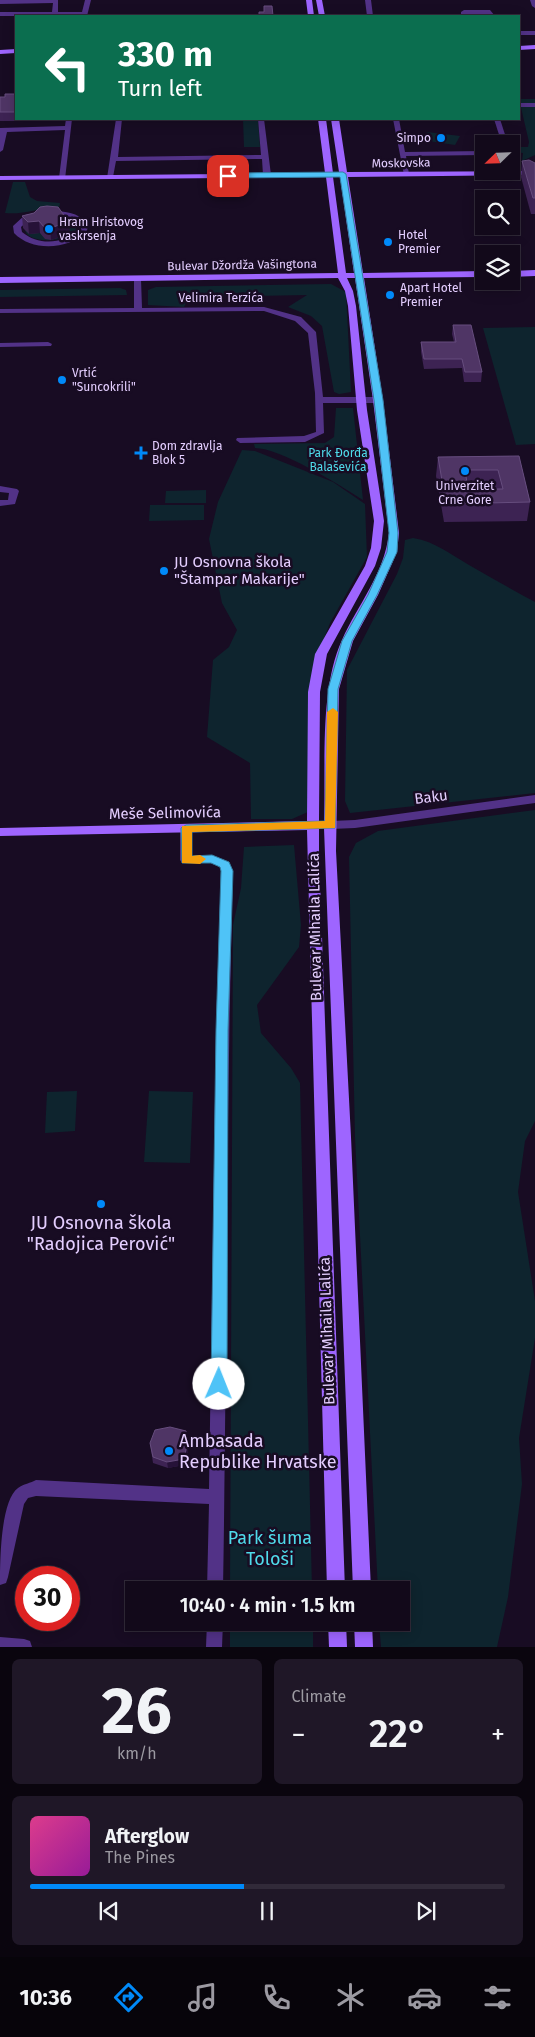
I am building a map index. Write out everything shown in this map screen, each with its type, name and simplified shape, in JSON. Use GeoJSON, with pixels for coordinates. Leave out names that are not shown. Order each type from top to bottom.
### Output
{"type":"FeatureCollection","features":[{"type":"Feature","properties":{"kind":"main road"},"geometry":{"type":"LineString","coordinates":[[309,0],[311,15]]}},
{"type":"Feature","properties":{"kind":"main road"},"geometry":{"type":"LineString","coordinates":[[320,0],[322,15]]}},
{"type":"Feature","properties":{"kind":"main road"},"geometry":{"type":"LineString","coordinates":[[520,48],[535,47]]}},
{"type":"Feature","properties":{"kind":"main road"},"geometry":{"type":"LineString","coordinates":[[0,52],[15,51]]}},
{"type":"Feature","properties":{"kind":"main road","name":"Bulevar Mihaila Lalića"},"geometry":{"type":"LineString","coordinates":[[322,120],[343,279],[349,292],[352,306],[379,533],[370,566],[321,654],[314,692],[312,826],[320,1132],[336,1581]]}},
{"type":"Feature","properties":{"kind":"main road","name":"Bulevar Mihaila Lalića"},"geometry":{"type":"LineString","coordinates":[[335,120],[378,400],[394,533],[392,550],[372,595],[347,641],[333,689],[331,825],[362,1581]]}},
{"type":"Feature","properties":{"kind":"main road","name":"Moskovska"},"geometry":{"type":"LineString","coordinates":[[0,178],[535,173]]}},
{"type":"Feature","properties":{"kind":"main road"},"geometry":{"type":"LineString","coordinates":[[520,274],[535,273]]}},
{"type":"Feature","properties":{"kind":"main road","name":"Bulevar Džordža Vašingtona"},"geometry":{"type":"LineString","coordinates":[[359,279],[475,274]]}},
{"type":"Feature","properties":{"kind":"main road","name":"Bulevar Džordža Vašingtona"},"geometry":{"type":"LineString","coordinates":[[0,286],[343,279],[475,280]]}},
{"type":"Feature","properties":{"kind":"main road"},"geometry":{"type":"LineString","coordinates":[[520,279],[535,279]]}},
{"type":"Feature","properties":{"kind":"main road","name":"Bulevar Džordža Vašingtona"},"geometry":{"type":"LineString","coordinates":[[0,280],[137,282]]}},
{"type":"Feature","properties":{"kind":"main road","name":"Meše Selimovića"},"geometry":{"type":"LineString","coordinates":[[0,832],[331,825]]}},
{"type":"Feature","properties":{"kind":"main road"},"geometry":{"type":"LineString","coordinates":[[337,1631],[338,1647]]}},
{"type":"Feature","properties":{"kind":"main road"},"geometry":{"type":"LineString","coordinates":[[363,1631],[364,1647]]}},
{"type":"Feature","properties":{"kind":"street"},"geometry":{"type":"LineString","coordinates":[[0,14],[84,15],[88,0]]}},
{"type":"Feature","properties":{"kind":"street"},"geometry":{"type":"LineString","coordinates":[[368,0],[370,15]]}},
{"type":"Feature","properties":{"kind":"street"},"geometry":{"type":"LineString","coordinates":[[533,0],[535,6]]}},
{"type":"Feature","properties":{"kind":"street"},"geometry":{"type":"LineString","coordinates":[[0,2],[56,1],[54,14]]}},
{"type":"Feature","properties":{"kind":"street"},"geometry":{"type":"LineString","coordinates":[[464,14],[491,14]]}},
{"type":"Feature","properties":{"kind":"street"},"geometry":{"type":"LineString","coordinates":[[520,33],[535,33]]}},
{"type":"Feature","properties":{"kind":"street"},"geometry":{"type":"LineString","coordinates":[[520,105],[535,105]]}},
{"type":"Feature","properties":{"kind":"street"},"geometry":{"type":"LineString","coordinates":[[63,178],[69,120]]}},
{"type":"Feature","properties":{"kind":"street"},"geometry":{"type":"LineString","coordinates":[[109,177],[111,163],[114,159],[119,120]]}},
{"type":"Feature","properties":{"kind":"street"},"geometry":{"type":"LineString","coordinates":[[261,120],[267,175]]}},
{"type":"Feature","properties":{"kind":"street"},"geometry":{"type":"LineString","coordinates":[[396,120],[406,174]]}},
{"type":"Feature","properties":{"kind":"street"},"geometry":{"type":"LineString","coordinates":[[497,120],[502,135]]}},
{"type":"Feature","properties":{"kind":"street"},"geometry":{"type":"LineString","coordinates":[[0,150],[2,130],[67,128]]}},
{"type":"Feature","properties":{"kind":"street","name":"Moskovska"},"geometry":{"type":"LineString","coordinates":[[402,154],[475,152]]}},
{"type":"Feature","properties":{"kind":"street"},"geometry":{"type":"LineString","coordinates":[[114,159],[264,157]]}},
{"type":"Feature","properties":{"kind":"street"},"geometry":{"type":"LineString","coordinates":[[50,212],[71,215],[82,220],[85,227],[81,234],[61,242],[31,241],[18,233],[17,226],[28,217],[50,212]]}},
{"type":"Feature","properties":{"kind":"street"},"geometry":{"type":"LineString","coordinates":[[137,282],[138,311]]}},
{"type":"Feature","properties":{"kind":"street","name":"Velimira Terzića"},"geometry":{"type":"LineString","coordinates":[[0,311],[264,310],[298,319],[312,332],[321,427],[317,435],[305,439],[240,440]]}},
{"type":"Feature","properties":{"kind":"street"},"geometry":{"type":"LineString","coordinates":[[0,345],[48,344]]}},
{"type":"Feature","properties":{"kind":"street"},"geometry":{"type":"LineString","coordinates":[[319,400],[378,400]]}},
{"type":"Feature","properties":{"kind":"street"},"geometry":{"type":"LineString","coordinates":[[0,489],[14,491],[12,502],[0,503]]}},
{"type":"Feature","properties":{"kind":"street","name":"Baku"},"geometry":{"type":"LineString","coordinates":[[331,825],[355,824],[535,799]]}},
{"type":"Feature","properties":{"kind":"street"},"geometry":{"type":"LineString","coordinates":[[186,828],[186,860],[212,859],[225,865],[227,871],[222,1030],[215,1581]]}},
{"type":"Feature","properties":{"kind":"street"},"geometry":{"type":"LineString","coordinates":[[0,1577],[17,1502],[23,1493],[36,1488],[217,1497]]}},
{"type":"Feature","properties":{"kind":"street"},"geometry":{"type":"LineString","coordinates":[[214,1631],[214,1647]]}},
{"type":"Feature","properties":{"kind":"street"},"geometry":{"type":"LineString","coordinates":[[0,1645],[24,1647]]}},
{"type":"Feature","properties":{"kind":"green space"},"geometry":{"type":"Polygon","coordinates":[[[520,99],[535,99],[535,155],[522,161],[523,153],[520,153],[520,147],[528,147],[529,142],[520,99]]]}},
{"type":"Feature","properties":{"kind":"green space"},"geometry":{"type":"Polygon","coordinates":[[[243,120],[258,120],[260,147],[244,147],[243,120]]]}},
{"type":"Feature","properties":{"kind":"green space","name":"Simpo"},"geometry":{"type":"Polygon","coordinates":[[[427,132],[460,136],[455,145],[422,140],[427,132]]]}},
{"type":"Feature","properties":{"kind":"green space"},"geometry":{"type":"Polygon","coordinates":[[[13,182],[25,182],[30,197],[37,201],[60,203],[59,208],[5,213],[13,182]]]}},
{"type":"Feature","properties":{"kind":"green space","name":"Hram Hristovog vaskrsenja"},"geometry":{"type":"Polygon","coordinates":[[[63,216],[79,224],[80,228],[67,237],[48,240],[38,239],[31,237],[26,232],[25,226],[63,216]]]}},
{"type":"Feature","properties":{"kind":"green space"},"geometry":{"type":"Polygon","coordinates":[[[331,284],[346,292],[351,392],[339,394],[334,392],[322,326],[311,316],[288,307],[307,295],[189,297],[184,307],[148,305],[148,290],[156,287],[331,284]]]}},
{"type":"Feature","properties":{"kind":"green space"},"geometry":{"type":"Polygon","coordinates":[[[120,288],[126,290],[127,295],[0,297],[0,290],[120,288]]]}},
{"type":"Feature","properties":{"kind":"green space"},"geometry":{"type":"Polygon","coordinates":[[[535,327],[535,444],[516,445],[483,328],[535,327]]]}},
{"type":"Feature","properties":{"kind":"green space","name":"Park Đorđa Balaševića"},"geometry":{"type":"Polygon","coordinates":[[[336,408],[353,408],[363,500],[294,460],[255,448],[254,444],[325,443],[334,437],[336,408]]]}},
{"type":"Feature","properties":{"kind":"green space"},"geometry":{"type":"Polygon","coordinates":[[[242,450],[255,451],[333,482],[365,504],[367,557],[330,623],[316,659],[310,811],[292,819],[251,819],[250,763],[207,737],[213,660],[229,647],[237,630],[222,603],[209,539],[218,502],[242,450]]]}},
{"type":"Feature","properties":{"kind":"green space"},"geometry":{"type":"Polygon","coordinates":[[[206,490],[206,503],[165,503],[166,491],[206,490]]]}},
{"type":"Feature","properties":{"kind":"green space"},"geometry":{"type":"Polygon","coordinates":[[[150,505],[204,505],[204,520],[149,521],[150,505]]]}},
{"type":"Feature","properties":{"kind":"green space"},"geometry":{"type":"Polygon","coordinates":[[[413,538],[429,542],[535,602],[535,793],[350,813],[345,801],[347,670],[397,574],[403,558],[405,540],[413,538]]]}},
{"type":"Feature","properties":{"kind":"green space"},"geometry":{"type":"Polygon","coordinates":[[[535,810],[535,1121],[525,1141],[518,1192],[535,1301],[535,1338],[519,1438],[522,1484],[508,1597],[497,1647],[381,1647],[380,1631],[410,1631],[410,1581],[378,1581],[355,1137],[349,857],[356,843],[378,831],[535,810]]]}},
{"type":"Feature","properties":{"kind":"green space","name":"Park šuma Tološi"},"geometry":{"type":"Polygon","coordinates":[[[294,845],[301,925],[299,947],[257,1005],[261,1033],[291,1068],[300,1083],[312,1581],[230,1581],[233,925],[241,888],[244,847],[294,845]]]}},
{"type":"Feature","properties":{"kind":"green space"},"geometry":{"type":"Polygon","coordinates":[[[77,1091],[75,1131],[45,1133],[47,1092],[77,1091]]]}},
{"type":"Feature","properties":{"kind":"green space"},"geometry":{"type":"Polygon","coordinates":[[[149,1091],[193,1092],[190,1163],[144,1162],[149,1091]]]}},
{"type":"Feature","properties":{"kind":"green space"},"geometry":{"type":"Polygon","coordinates":[[[230,1631],[313,1631],[313,1647],[230,1647],[230,1631]]]}},
{"type":"Feature","properties":{"kind":"building"},"geometry":{"type":"Polygon","coordinates":[[[264,6],[272,6],[273,15],[259,15],[259,12],[264,12],[264,6]]]}},
{"type":"Feature","properties":{"kind":"building"},"geometry":{"type":"Polygon","coordinates":[[[5,94],[15,94],[15,112],[0,112],[0,97],[5,97],[5,94]]]}},
{"type":"Feature","properties":{"kind":"building"},"geometry":{"type":"Polygon","coordinates":[[[529,160],[535,163],[535,198],[533,198],[522,161],[529,160]]]}},
{"type":"Feature","properties":{"kind":"building"},"geometry":{"type":"Polygon","coordinates":[[[40,207],[58,207],[69,222],[50,228],[44,227],[39,221],[28,222],[22,216],[34,213],[40,207]]]}},
{"type":"Feature","properties":{"kind":"building"},"geometry":{"type":"Polygon","coordinates":[[[453,325],[471,325],[482,372],[465,372],[462,359],[424,359],[421,342],[456,342],[453,325]]]}},
{"type":"Feature","properties":{"kind":"building"},"geometry":{"type":"Polygon","coordinates":[[[519,456],[530,502],[446,504],[438,457],[519,456]],[[465,470],[468,489],[503,489],[498,470],[465,470]]]}},
{"type":"Feature","properties":{"kind":"building","name":"Ambasada Republike Hrvatske"},"geometry":{"type":"Polygon","coordinates":[[[170,1427],[186,1431],[187,1445],[184,1459],[167,1462],[153,1457],[150,1443],[155,1430],[170,1427]]]}},
{"type":"Feature","properties":{"kind":"slow traffic"},"geometry":{"type":"LineString","coordinates":[[200,859],[186,860],[186,828],[331,825],[333,712]]}},
{"type":"Feature","properties":{"kind":"place","name":"Simpo"},"geometry":{"type":"Point","coordinates":[441,138]}},
{"type":"Feature","properties":{"kind":"place","name":"Hram Hristovog vaskrsenja"},"geometry":{"type":"Point","coordinates":[49,229]}},
{"type":"Feature","properties":{"kind":"place","name":"Hotel Premier"},"geometry":{"type":"Point","coordinates":[388,242]}},
{"type":"Feature","properties":{"kind":"place","name":"Apart Hotel Premier"},"geometry":{"type":"Point","coordinates":[390,295]}},
{"type":"Feature","properties":{"kind":"place","name":"Vrtić \"Suncokrili\""},"geometry":{"type":"Point","coordinates":[62,380]}},
{"type":"Feature","properties":{"kind":"place","name":"Dom zdravlja Blok 5"},"geometry":{"type":"Point","coordinates":[141,453]}},
{"type":"Feature","properties":{"kind":"place","name":"Univerzitet Crne Gore"},"geometry":{"type":"Point","coordinates":[465,471]}},
{"type":"Feature","properties":{"kind":"place","name":"JU Osnovna škola \"Štampar Makarije\""},"geometry":{"type":"Point","coordinates":[164,571]}},
{"type":"Feature","properties":{"kind":"place","name":"JU Osnovna škola \"Radojica Perović\""},"geometry":{"type":"Point","coordinates":[101,1204]}},
{"type":"Feature","properties":{"kind":"place","name":"Ambasada Republike Hrvatske"},"geometry":{"type":"Point","coordinates":[169,1451]}},
{"type":"Feature","properties":{"kind":"route"},"geometry":{"type":"LineString","coordinates":[[219,1384],[222,1030],[227,871],[225,865],[212,859],[186,860],[186,828],[331,825],[333,689],[347,641],[372,595],[392,552],[394,533],[378,400],[343,174],[228,176]]}}]}
